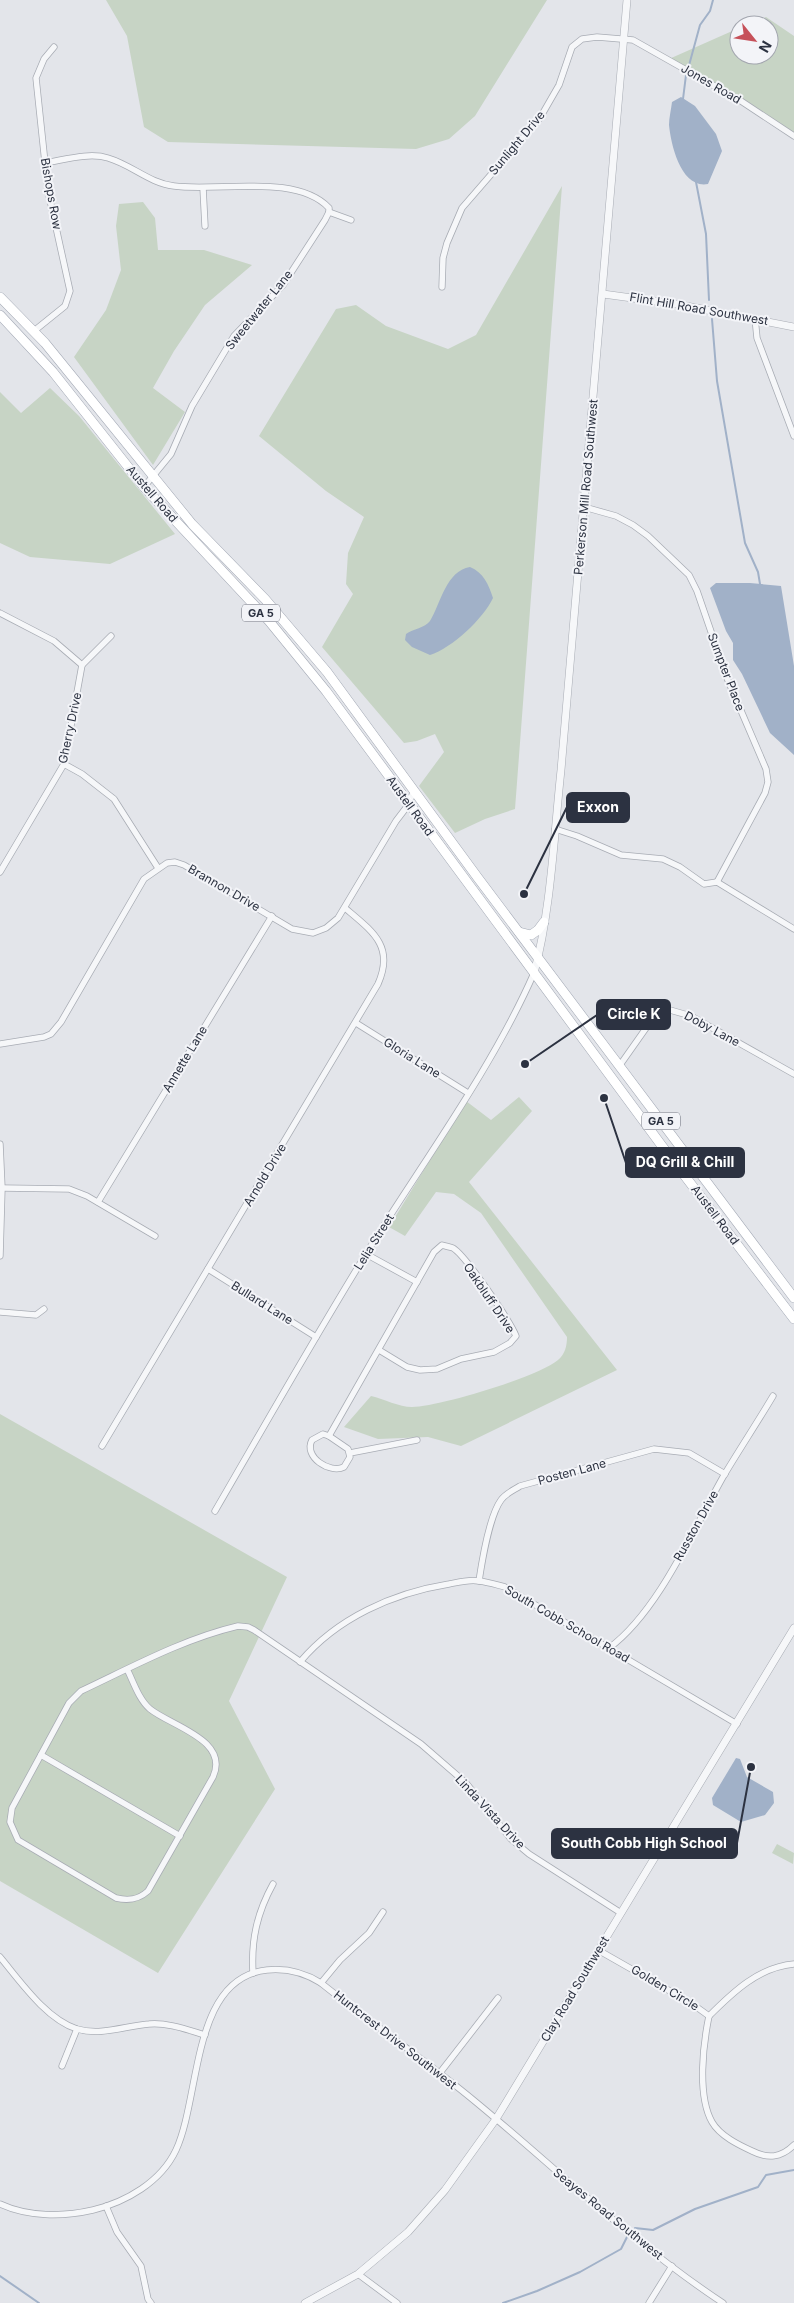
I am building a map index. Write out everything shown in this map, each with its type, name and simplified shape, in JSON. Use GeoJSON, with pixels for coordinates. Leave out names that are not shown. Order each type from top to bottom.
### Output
{"type":"FeatureCollection","features":[{"type":"Feature","properties":{"kind":"main road","name":"Austell Road"},"geometry":{"type":"LineString","coordinates":[[0,297],[34,331],[192,524],[265,599],[310,650],[794,1298]]}},
{"type":"Feature","properties":{"kind":"main road","name":"Austell Road"},"geometry":{"type":"LineString","coordinates":[[0,315],[53,372],[144,487],[265,617],[299,657],[662,1146],[794,1319]]}},
{"type":"Feature","properties":{"kind":"main road"},"geometry":{"type":"LineString","coordinates":[[519,932],[531,934],[538,930],[544,922]]}},
{"type":"Feature","properties":{"kind":"street","name":"Perkerson Mill Road Southwest"},"geometry":{"type":"LineString","coordinates":[[534,973],[539,957],[555,829],[628,0]]}},
{"type":"Feature","properties":{"kind":"street","name":"Sunlight Drive"},"geometry":{"type":"LineString","coordinates":[[442,287],[445,250],[459,214],[473,194],[540,118],[559,85],[572,47],[582,39],[598,37],[625,39]]}},
{"type":"Feature","properties":{"kind":"street","name":"Jones Road"},"geometry":{"type":"LineString","coordinates":[[625,39],[633,40],[661,54],[741,101],[794,136]]}},
{"type":"Feature","properties":{"kind":"street","name":"Bishops Row"},"geometry":{"type":"LineString","coordinates":[[34,331],[66,306],[70,291],[48,191],[36,78],[44,59],[54,46]]}},
{"type":"Feature","properties":{"kind":"street"},"geometry":{"type":"LineString","coordinates":[[44,163],[91,156],[108,158],[158,183],[174,186],[203,188],[265,185],[285,188],[306,194],[326,204],[329,212],[351,220]]}},
{"type":"Feature","properties":{"kind":"street"},"geometry":{"type":"LineString","coordinates":[[203,188],[204,226]]}},
{"type":"Feature","properties":{"kind":"street","name":"Sweetwater Lane"},"geometry":{"type":"LineString","coordinates":[[144,487],[171,454],[192,406],[234,336],[283,285],[329,212]]}},
{"type":"Feature","properties":{"kind":"street","name":"Flint Hill Road Southwest"},"geometry":{"type":"LineString","coordinates":[[603,294],[676,304],[794,327]]}},
{"type":"Feature","properties":{"kind":"street"},"geometry":{"type":"LineString","coordinates":[[755,318],[757,338],[794,436]]}},
{"type":"Feature","properties":{"kind":"street","name":"Sumpter Place"},"geometry":{"type":"LineString","coordinates":[[584,506],[616,516],[633,525],[648,536],[689,575],[697,591],[727,678],[766,769],[768,782],[765,793],[717,882]]}},
{"type":"Feature","properties":{"kind":"street"},"geometry":{"type":"LineString","coordinates":[[0,622],[2,614],[54,641],[82,665],[110,636]]}},
{"type":"Feature","properties":{"kind":"street","name":"Gherry Drive"},"geometry":{"type":"LineString","coordinates":[[0,872],[64,764],[82,665]]}},
{"type":"Feature","properties":{"kind":"street"},"geometry":{"type":"LineString","coordinates":[[0,1044],[34,1039],[51,1034],[62,1022],[144,879],[158,868],[114,799],[82,774],[64,764]]}},
{"type":"Feature","properties":{"kind":"street","name":"Brannon Drive"},"geometry":{"type":"LineString","coordinates":[[158,868],[175,862],[184,865],[292,928],[313,933],[326,928],[338,918],[396,821],[409,804],[414,790]]}},
{"type":"Feature","properties":{"kind":"street"},"geometry":{"type":"LineString","coordinates":[[555,829],[577,836],[621,855],[663,859],[680,867],[704,884],[717,882],[794,929]]}},
{"type":"Feature","properties":{"kind":"street","name":"Arnold Drive"},"geometry":{"type":"LineString","coordinates":[[102,1446],[378,984],[385,959],[376,934],[344,908]]}},
{"type":"Feature","properties":{"kind":"street","name":"Annette Lane"},"geometry":{"type":"LineString","coordinates":[[98,1202],[272,916]]}},
{"type":"Feature","properties":{"kind":"street","name":"Lelia Street"},"geometry":{"type":"LineString","coordinates":[[215,1511],[366,1254],[503,1034],[534,973]]}},
{"type":"Feature","properties":{"kind":"street","name":"Doby Lane"},"geometry":{"type":"LineString","coordinates":[[620,1065],[650,1021],[660,1011],[670,1010],[691,1016],[794,1074]]}},
{"type":"Feature","properties":{"kind":"street","name":"Gloria Lane"},"geometry":{"type":"LineString","coordinates":[[356,1023],[468,1093]]}},
{"type":"Feature","properties":{"kind":"street"},"geometry":{"type":"LineString","coordinates":[[0,1144],[2,1188],[0,1256]]}},
{"type":"Feature","properties":{"kind":"street"},"geometry":{"type":"LineString","coordinates":[[2,1188],[69,1190],[98,1202],[156,1236]]}},
{"type":"Feature","properties":{"kind":"street","name":"Oakbluff Drive"},"geometry":{"type":"LineString","coordinates":[[350,1453],[348,1465],[340,1469],[332,1469],[314,1458],[310,1448],[312,1440],[319,1435],[328,1436],[434,1252],[442,1245],[454,1249],[476,1275],[512,1326],[516,1336],[510,1343],[494,1352],[429,1370],[407,1367],[378,1350]]}},
{"type":"Feature","properties":{"kind":"street"},"geometry":{"type":"LineString","coordinates":[[366,1254],[417,1282]]}},
{"type":"Feature","properties":{"kind":"street","name":"Bullard Lane"},"geometry":{"type":"LineString","coordinates":[[208,1269],[316,1337]]}},
{"type":"Feature","properties":{"kind":"street"},"geometry":{"type":"LineString","coordinates":[[0,1312],[36,1315],[44,1309]]}},
{"type":"Feature","properties":{"kind":"street","name":"Russton Drive"},"geometry":{"type":"LineString","coordinates":[[609,1648],[635,1622],[653,1600],[725,1474],[773,1396]]}},
{"type":"Feature","properties":{"kind":"street"},"geometry":{"type":"LineString","coordinates":[[328,1436],[346,1447],[350,1453],[417,1440]]}},
{"type":"Feature","properties":{"kind":"street","name":"Posten Lane"},"geometry":{"type":"LineString","coordinates":[[479,1581],[484,1550],[498,1506],[507,1494],[520,1486],[654,1449],[689,1453],[725,1474]]}},
{"type":"Feature","properties":{"kind":"street","name":"South Cobb School Road"},"geometry":{"type":"LineString","coordinates":[[300,1662],[344,1623],[400,1595],[427,1588],[479,1581],[505,1587],[737,1724]]}},
{"type":"Feature","properties":{"kind":"street","name":"Linda Vista Drive"},"geometry":{"type":"LineString","coordinates":[[127,1669],[149,1708],[203,1740],[216,1759],[216,1772],[148,1891],[137,1898],[129,1900],[116,1898],[35,1852],[18,1840],[10,1822],[12,1808],[73,1697],[81,1691],[127,1669],[172,1649],[238,1626],[248,1627],[421,1744],[466,1783],[495,1821],[517,1844],[529,1854],[621,1913]]}},
{"type":"Feature","properties":{"kind":"street","name":"Clay Road Southwest"},"geometry":{"type":"LineString","coordinates":[[305,2303],[358,2274],[408,2232],[428,2211],[459,2172],[496,2119],[794,1628]]}},
{"type":"Feature","properties":{"kind":"street"},"geometry":{"type":"LineString","coordinates":[[41,1755],[180,1836]]}},
{"type":"Feature","properties":{"kind":"street"},"geometry":{"type":"LineString","coordinates":[[0,2204],[10,2208],[41,2214],[77,2214],[124,2200],[155,2178],[176,2150],[191,2101],[208,2023],[224,1993],[234,1983],[253,1973],[254,1932],[261,1908],[273,1884]]}},
{"type":"Feature","properties":{"kind":"street"},"geometry":{"type":"LineString","coordinates":[[322,1983],[340,1960],[369,1933],[383,1912]]}},
{"type":"Feature","properties":{"kind":"street","name":"Golden Circle"},"geometry":{"type":"LineString","coordinates":[[598,1950],[691,2003],[709,2016],[704,2046],[703,2078],[706,2108],[712,2122],[723,2134],[736,2143],[766,2157],[780,2155],[794,2145]]}},
{"type":"Feature","properties":{"kind":"street"},"geometry":{"type":"LineString","coordinates":[[0,1957],[37,2001],[77,2029],[100,2032],[151,2024],[205,2035]]}},
{"type":"Feature","properties":{"kind":"street"},"geometry":{"type":"LineString","coordinates":[[709,2016],[746,1982],[770,1970],[794,1964]]}},
{"type":"Feature","properties":{"kind":"street","name":"Huntcrest Drive Southwest"},"geometry":{"type":"LineString","coordinates":[[253,1973],[278,1969],[311,1976],[496,2119]]}},
{"type":"Feature","properties":{"kind":"street"},"geometry":{"type":"LineString","coordinates":[[439,2074],[498,1998]]}},
{"type":"Feature","properties":{"kind":"street"},"geometry":{"type":"LineString","coordinates":[[62,2066],[77,2029]]}},
{"type":"Feature","properties":{"kind":"street","name":"Seayes Road Southwest"},"geometry":{"type":"LineString","coordinates":[[496,2119],[547,2164],[672,2266],[724,2303]]}},
{"type":"Feature","properties":{"kind":"street"},"geometry":{"type":"LineString","coordinates":[[106,2206],[118,2232],[141,2266],[148,2298],[151,2303]]}},
{"type":"Feature","properties":{"kind":"street"},"geometry":{"type":"LineString","coordinates":[[649,2303],[672,2266]]}},
{"type":"Feature","properties":{"kind":"street"},"geometry":{"type":"LineString","coordinates":[[358,2274],[397,2303]]}},
{"type":"Feature","properties":{"kind":"green space"},"geometry":{"type":"Polygon","coordinates":[[[106,0],[547,0],[475,116],[449,139],[416,149],[168,142],[144,127],[127,36],[106,0]]]}},
{"type":"Feature","properties":{"kind":"green space"},"geometry":{"type":"Polygon","coordinates":[[[779,26],[794,36],[794,134],[669,59],[729,32],[729,65],[779,65],[779,26]]]}},
{"type":"Feature","properties":{"kind":"green space"},"geometry":{"type":"Polygon","coordinates":[[[562,186],[515,809],[485,819],[455,833],[419,786],[444,752],[435,734],[417,741],[404,743],[322,647],[353,594],[346,584],[348,553],[364,517],[326,491],[259,436],[336,309],[356,305],[386,326],[448,349],[476,335],[562,186]]]}},
{"type":"Feature","properties":{"kind":"green space"},"geometry":{"type":"Polygon","coordinates":[[[143,202],[155,218],[158,250],[204,250],[252,265],[205,305],[174,351],[153,388],[185,412],[153,465],[74,357],[106,310],[121,270],[116,226],[119,204],[143,202]]]}},
{"type":"Feature","properties":{"kind":"green space"},"geometry":{"type":"Polygon","coordinates":[[[50,388],[79,416],[175,534],[110,564],[30,557],[0,543],[0,392],[21,413],[50,388]]]}},
{"type":"Feature","properties":{"kind":"green space"},"geometry":{"type":"Polygon","coordinates":[[[519,1097],[532,1111],[469,1182],[617,1370],[461,1446],[428,1437],[378,1439],[344,1427],[371,1396],[407,1407],[443,1402],[487,1390],[530,1375],[558,1360],[564,1352],[567,1337],[481,1213],[454,1194],[436,1192],[405,1236],[389,1227],[466,1101],[491,1120],[519,1097]]]}},
{"type":"Feature","properties":{"kind":"green space"},"geometry":{"type":"Polygon","coordinates":[[[0,1414],[287,1577],[229,1701],[275,1789],[158,1973],[0,1881],[0,1414]]]}},
{"type":"Feature","properties":{"kind":"green space"},"geometry":{"type":"Polygon","coordinates":[[[777,1844],[794,1853],[793,1864],[772,1853],[777,1844]]]}},
{"type":"Feature","properties":{"kind":"water"},"geometry":{"type":"Polygon","coordinates":[[[681,97],[695,106],[716,134],[722,151],[708,184],[699,184],[691,180],[684,173],[675,154],[669,120],[672,102],[681,97]]]}},
{"type":"Feature","properties":{"kind":"water"},"geometry":{"type":"Polygon","coordinates":[[[470,567],[479,572],[485,580],[493,598],[482,615],[466,632],[439,651],[430,655],[412,647],[405,640],[406,634],[430,621],[450,581],[462,570],[470,567]]]}},
{"type":"Feature","properties":{"kind":"water"},"geometry":{"type":"Polygon","coordinates":[[[716,583],[750,583],[781,586],[794,666],[794,755],[770,733],[742,674],[733,660],[733,643],[726,631],[710,588],[716,583]]]}},
{"type":"Feature","properties":{"kind":"water"},"geometry":{"type":"Polygon","coordinates":[[[736,1758],[740,1759],[747,1777],[773,1792],[774,1803],[765,1815],[741,1822],[713,1805],[712,1798],[736,1758]]]}},
{"type":"Feature","properties":{"kind":"waterway"},"geometry":{"type":"LineString","coordinates":[[688,69],[700,25],[710,11],[713,0]]}},
{"type":"Feature","properties":{"kind":"waterway"},"geometry":{"type":"LineString","coordinates":[[683,99],[686,75]]}},
{"type":"Feature","properties":{"kind":"waterway"},"geometry":{"type":"LineString","coordinates":[[696,182],[706,234],[709,300]]}},
{"type":"Feature","properties":{"kind":"waterway"},"geometry":{"type":"LineString","coordinates":[[712,319],[717,381],[745,543],[758,572],[760,584]]}},
{"type":"Feature","properties":{"kind":"waterway"},"geometry":{"type":"LineString","coordinates":[[635,2228],[653,2230],[695,2209],[758,2187],[766,2175],[794,2170]]}},
{"type":"Feature","properties":{"kind":"waterway"},"geometry":{"type":"LineString","coordinates":[[503,2303],[537,2291],[580,2272],[621,2249],[627,2237]]}},
{"type":"Feature","properties":{"kind":"waterway"},"geometry":{"type":"LineString","coordinates":[[0,2276],[39,2303]]}},
{"type":"Feature","properties":{"kind":"place","name":"Exxon"},"geometry":{"type":"Point","coordinates":[524,894]}},
{"type":"Feature","properties":{"kind":"place","name":"Circle K"},"geometry":{"type":"Point","coordinates":[525,1064]}},
{"type":"Feature","properties":{"kind":"place","name":"DQ Grill & Chill"},"geometry":{"type":"Point","coordinates":[604,1098]}},
{"type":"Feature","properties":{"kind":"place","name":"South Cobb High School"},"geometry":{"type":"Point","coordinates":[751,1767]}}]}
